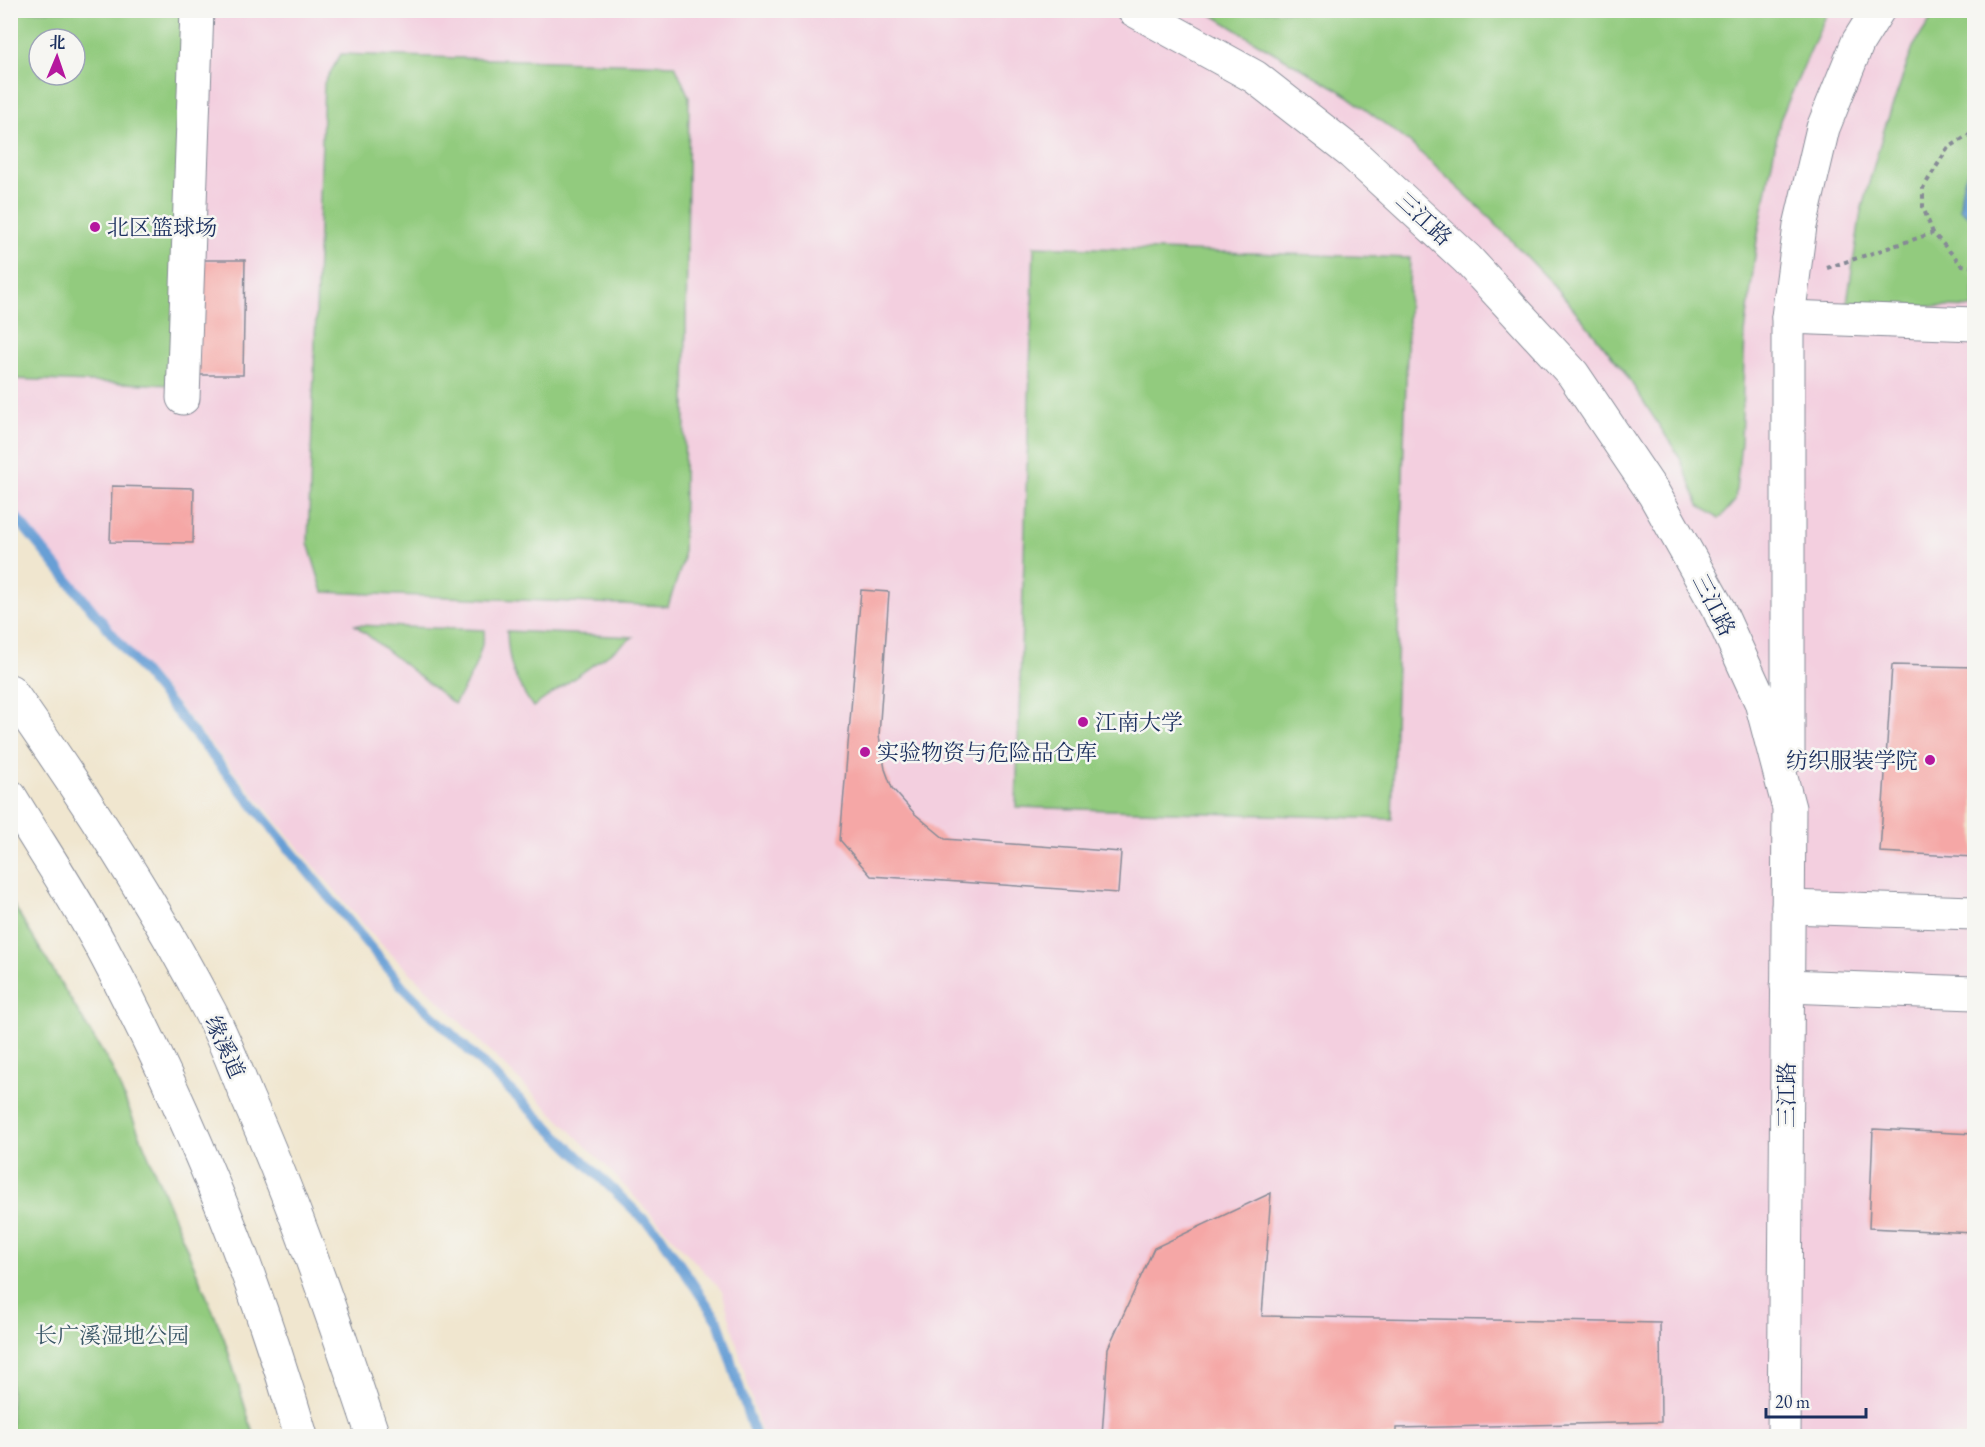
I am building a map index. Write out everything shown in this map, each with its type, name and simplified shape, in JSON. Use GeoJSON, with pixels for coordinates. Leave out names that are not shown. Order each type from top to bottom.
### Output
{"type":"FeatureCollection","features":[{"type":"Feature","properties":{"kind":"street"},"geometry":{"type":"LineString","coordinates":[[183,399],[198,10]]}},
{"type":"Feature","properties":{"kind":"street","name":"三江路"},"geometry":{"type":"LineString","coordinates":[[1134,10],[1255,77],[1352,153],[1467,259],[1573,374],[1654,494],[1719,610],[1761,702],[1789,808],[1784,1437]]}},
{"type":"Feature","properties":{"kind":"street"},"geometry":{"type":"LineString","coordinates":[[1789,808],[1788,317],[1800,226],[1823,128],[1858,42],[1878,10]]}},
{"type":"Feature","properties":{"kind":"street"},"geometry":{"type":"LineString","coordinates":[[1788,317],[1974,324]]}},
{"type":"Feature","properties":{"kind":"street","name":"缘溪道"},"geometry":{"type":"LineString","coordinates":[[10,691],[64,766],[143,891],[210,1012],[264,1136],[314,1262],[373,1437]]}},
{"type":"Feature","properties":{"kind":"street"},"geometry":{"type":"LineString","coordinates":[[10,796],[101,947],[167,1076],[226,1213],[283,1376],[301,1437]]}},
{"type":"Feature","properties":{"kind":"street"},"geometry":{"type":"LineString","coordinates":[[1788,907],[1974,913]]}},
{"type":"Feature","properties":{"kind":"street"},"geometry":{"type":"LineString","coordinates":[[1787,986],[1974,993]]}},
{"type":"Feature","properties":{"kind":"path"},"geometry":{"type":"LineString","coordinates":[[1974,132],[1948,148],[1923,188],[1923,207],[1933,233],[1962,265],[1974,267]]}},
{"type":"Feature","properties":{"kind":"path"},"geometry":{"type":"LineString","coordinates":[[1793,279],[1933,233]]}},
{"type":"Feature","properties":{"kind":"shaded area","name":"江南大学"},"geometry":{"type":"Polygon","coordinates":[[[10,11],[1974,11],[1974,1436],[762,1436],[722,1291],[604,1164],[374,937],[11,507],[10,11]]]}},
{"type":"Feature","properties":{"kind":"green space","name":"北区篮球场"},"geometry":{"type":"Polygon","coordinates":[[[11,11],[186,11],[173,385],[11,379],[11,11]]]}},
{"type":"Feature","properties":{"kind":"green space"},"geometry":{"type":"Polygon","coordinates":[[[1206,11],[1828,11],[1780,120],[1757,240],[1745,334],[1741,442],[1735,501],[1719,519],[1699,505],[1679,456],[1623,370],[1556,287],[1481,209],[1409,142],[1339,90],[1206,11]]]}},
{"type":"Feature","properties":{"kind":"green space"},"geometry":{"type":"Polygon","coordinates":[[[1936,11],[1974,11],[1974,308],[1847,303],[1861,211],[1884,130],[1913,47],[1936,11]]]}},
{"type":"Feature","properties":{"kind":"green space"},"geometry":{"type":"Polygon","coordinates":[[[341,54],[675,65],[689,97],[683,561],[668,606],[323,592],[308,543],[324,83],[341,54]]]}},
{"type":"Feature","properties":{"kind":"green space"},"geometry":{"type":"Polygon","coordinates":[[[1034,246],[1410,258],[1392,819],[1016,807],[1034,246]]]}},
{"type":"Feature","properties":{"kind":"green space"},"geometry":{"type":"Polygon","coordinates":[[[355,625],[485,630],[474,668],[454,704],[355,625]]]}},
{"type":"Feature","properties":{"kind":"green space"},"geometry":{"type":"Polygon","coordinates":[[[507,631],[633,637],[533,707],[513,671],[507,631]]]}},
{"type":"Feature","properties":{"kind":"green space","name":"长广溪湿地公园"},"geometry":{"type":"Polygon","coordinates":[[[10,899],[112,1068],[224,1338],[254,1436],[11,1436],[10,899]]]}},
{"type":"Feature","properties":{"kind":"water"},"geometry":{"type":"Polygon","coordinates":[[[1974,165],[1974,221],[1960,209],[1965,179],[1974,165]]]}},
{"type":"Feature","properties":{"kind":"building"},"geometry":{"type":"Polygon","coordinates":[[[200,260],[245,260],[243,375],[198,375],[200,260]]]}},
{"type":"Feature","properties":{"kind":"building"},"geometry":{"type":"Polygon","coordinates":[[[112,486],[194,488],[193,543],[110,542],[112,486]]]}},
{"type":"Feature","properties":{"kind":"building","name":"实验物资与危险品仓库"},"geometry":{"type":"Polygon","coordinates":[[[861,590],[889,592],[879,736],[885,769],[892,788],[915,814],[945,839],[1121,852],[1118,893],[871,876],[840,840],[861,590]]]}},
{"type":"Feature","properties":{"kind":"building","name":"纺织服装学院"},"geometry":{"type":"Polygon","coordinates":[[[1892,665],[1974,667],[1974,857],[1880,852],[1892,665]]]}},
{"type":"Feature","properties":{"kind":"building"},"geometry":{"type":"Polygon","coordinates":[[[1873,1129],[1974,1134],[1974,1233],[1869,1228],[1873,1129]]]}},
{"type":"Feature","properties":{"kind":"building"},"geometry":{"type":"Polygon","coordinates":[[[1271,1193],[1262,1316],[1660,1323],[1661,1422],[1396,1428],[1396,1436],[1102,1436],[1108,1348],[1154,1248],[1271,1193]]]}},
{"type":"Feature","properties":{"kind":"waterway"},"geometry":{"type":"LineString","coordinates":[[10,510],[403,987],[660,1235],[718,1321],[755,1436]]}},
{"type":"Feature","properties":{"kind":"place","name":"北区篮球场"},"geometry":{"type":"Point","coordinates":[95,227]}},
{"type":"Feature","properties":{"kind":"place","name":"江南大学"},"geometry":{"type":"Point","coordinates":[1083,722]}},
{"type":"Feature","properties":{"kind":"place","name":"实验物资与危险品仓库"},"geometry":{"type":"Point","coordinates":[865,752]}},
{"type":"Feature","properties":{"kind":"place","name":"纺织服装学院"},"geometry":{"type":"Point","coordinates":[1930,760]}}]}
